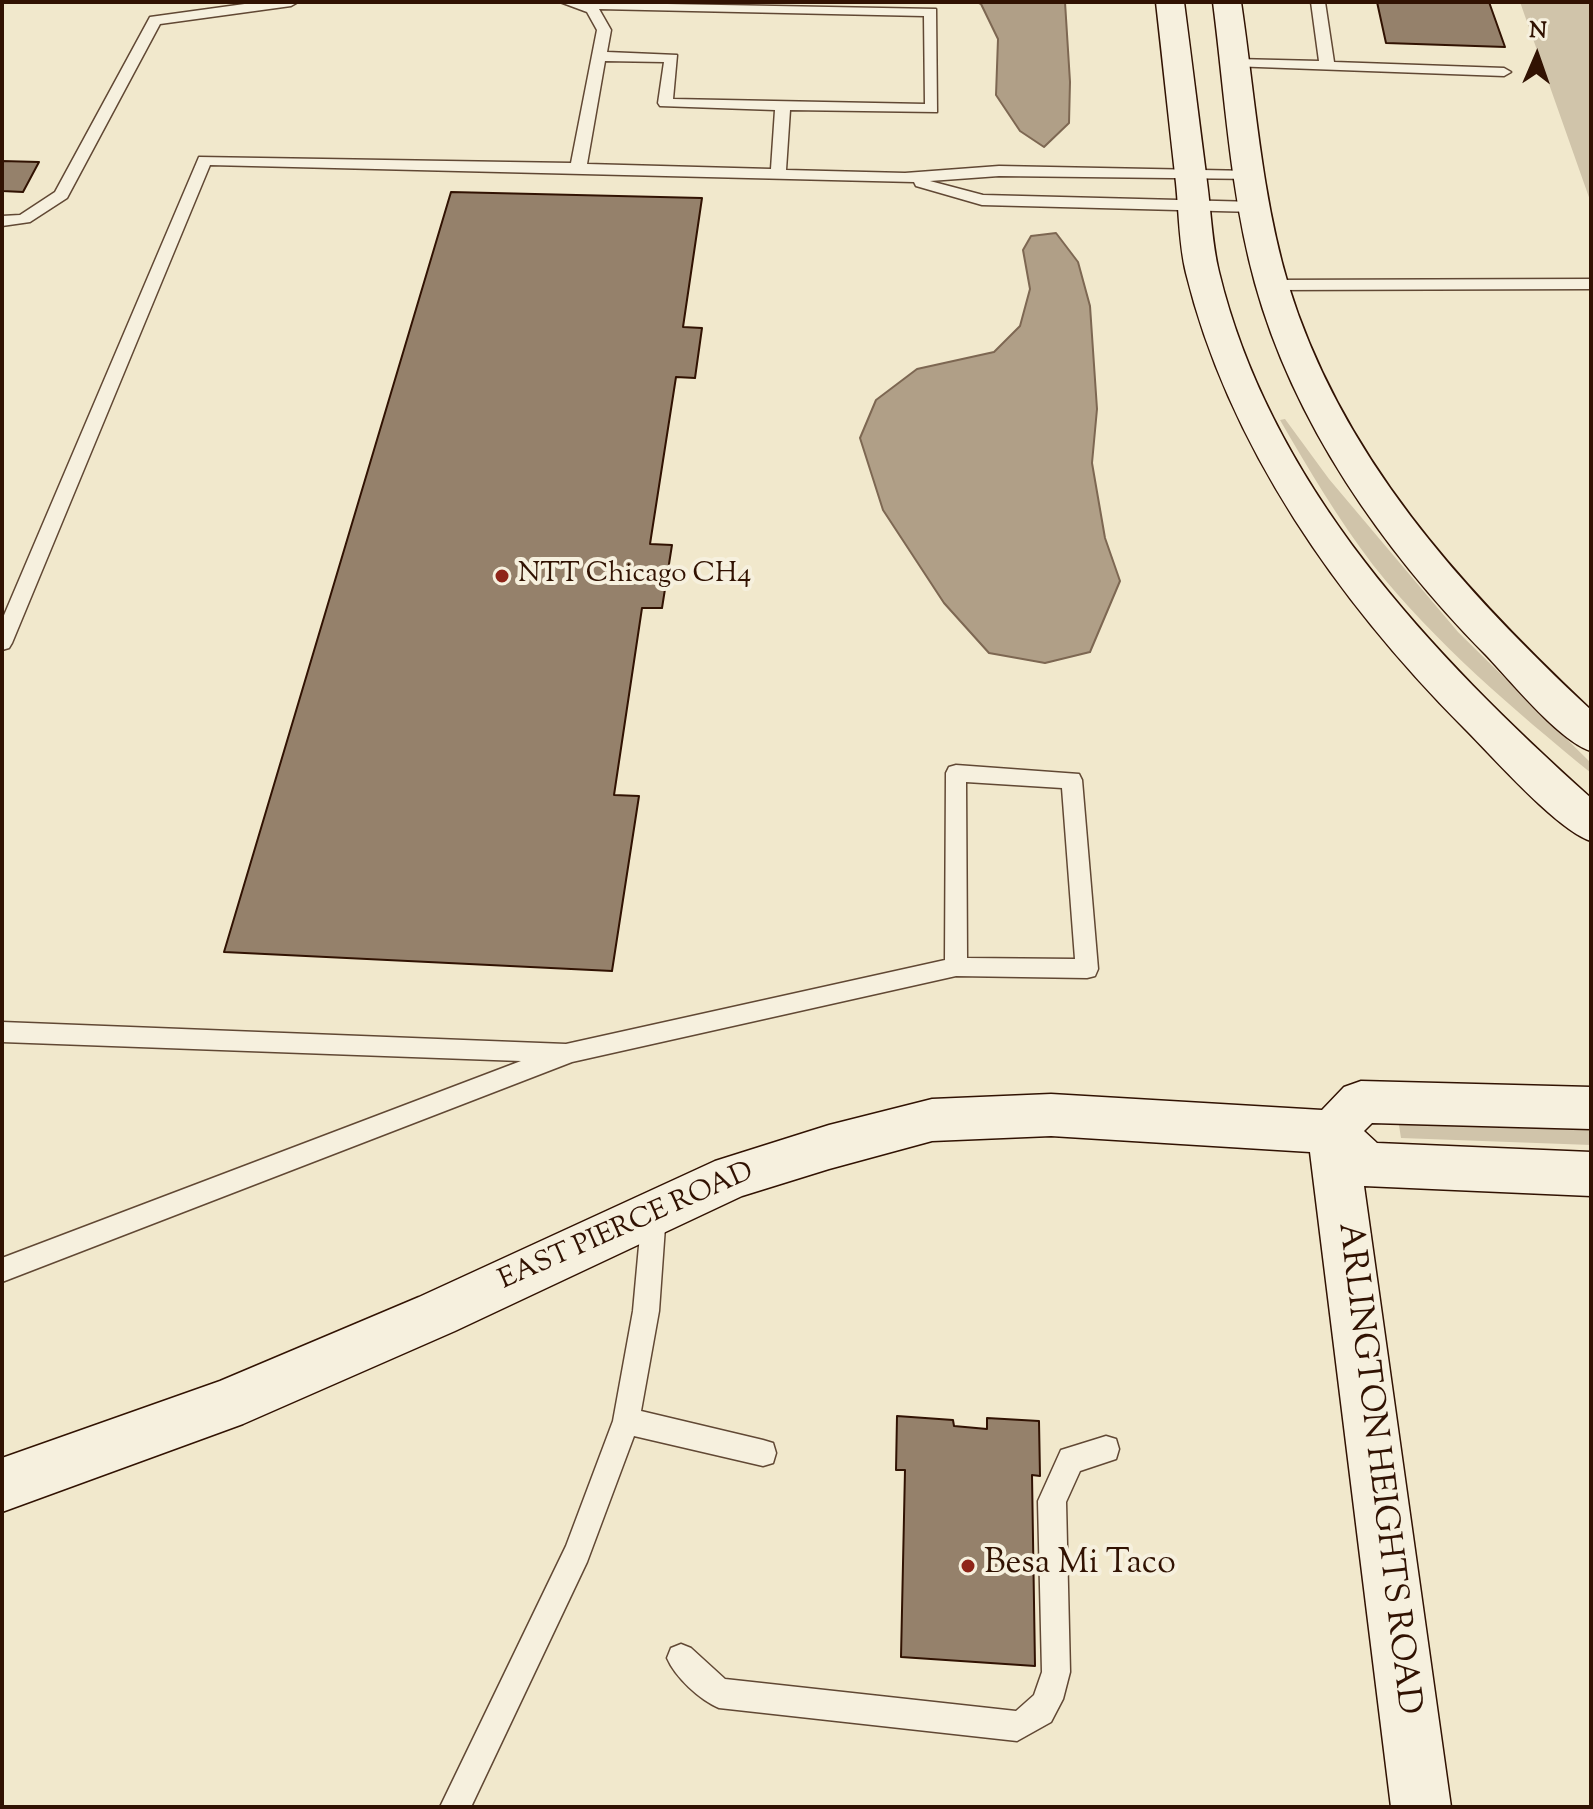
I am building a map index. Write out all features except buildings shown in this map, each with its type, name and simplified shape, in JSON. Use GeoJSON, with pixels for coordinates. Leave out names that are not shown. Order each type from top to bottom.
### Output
{"type":"FeatureCollection","features":[{"type":"Feature","properties":{"kind":"main road"},"geometry":{"type":"LineString","coordinates":[[1170,2],[1202,271],[1211,310],[1235,378],[1270,449],[1347,566],[1437,674],[1525,765],[1591,824]]}},
{"type":"Feature","properties":{"kind":"main road"},"geometry":{"type":"LineString","coordinates":[[1227,2],[1254,192],[1272,285],[1298,360],[1318,402],[1350,458],[1390,517],[1495,644],[1591,735]]}},
{"type":"Feature","properties":{"kind":"main road"},"geometry":{"type":"LineString","coordinates":[[1591,1108],[1361,1102],[1332,1132],[1366,1165],[1591,1174]]}},
{"type":"Feature","properties":{"kind":"main road","name":"EAST PIERCE ROAD"},"geometry":{"type":"LineString","coordinates":[[2,1485],[224,1406],[437,1314],[732,1177],[829,1147],[932,1120],[1051,1115],[1332,1132]]}},
{"type":"Feature","properties":{"kind":"main road","name":"ARLINGTON HEIGHTS ROAD"},"geometry":{"type":"LineString","coordinates":[[1332,1132],[1421,1807]]}},
{"type":"Feature","properties":{"kind":"lane"},"geometry":{"type":"LineString","coordinates":[[2,221],[24,219],[61,195],[155,20],[291,2]]}},
{"type":"Feature","properties":{"kind":"lane"},"geometry":{"type":"LineString","coordinates":[[567,2],[592,9],[931,12],[932,109],[665,103],[672,58],[597,56]]}},
{"type":"Feature","properties":{"kind":"lane"},"geometry":{"type":"LineString","coordinates":[[1318,2],[1327,67]]}},
{"type":"Feature","properties":{"kind":"lane"},"geometry":{"type":"LineString","coordinates":[[578,168],[604,30],[600,9]]}},
{"type":"Feature","properties":{"kind":"lane"},"geometry":{"type":"LineString","coordinates":[[1236,63],[1504,72]]}},
{"type":"Feature","properties":{"kind":"lane"},"geometry":{"type":"LineString","coordinates":[[778,174],[783,106]]}},
{"type":"Feature","properties":{"kind":"lane"},"geometry":{"type":"LineString","coordinates":[[2,643],[87,446],[204,160],[905,178],[999,171],[1254,192]]}},
{"type":"Feature","properties":{"kind":"lane"},"geometry":{"type":"LineString","coordinates":[[905,178],[982,200],[1191,189],[1254,192]]}},
{"type":"Feature","properties":{"kind":"lane"},"geometry":{"type":"LineString","coordinates":[[1272,285],[1591,284]]}},
{"type":"Feature","properties":{"kind":"lane"},"geometry":{"type":"LineString","coordinates":[[2,1270],[571,1052],[956,967],[1087,969],[1072,780],[956,773],[956,967]]}},
{"type":"Feature","properties":{"kind":"lane"},"geometry":{"type":"LineString","coordinates":[[2,1032],[571,1052]]}},
{"type":"Feature","properties":{"kind":"lane"},"geometry":{"type":"LineString","coordinates":[[455,1807],[577,1552],[626,1421],[646,1311],[654,1213]]}},
{"type":"Feature","properties":{"kind":"lane"},"geometry":{"type":"LineString","coordinates":[[626,1421],[763,1453]]}},
{"type":"Feature","properties":{"kind":"lane"},"geometry":{"type":"LineString","coordinates":[[681,1658],[719,1693],[1017,1726],[1036,1719],[1050,1699],[1056,1672],[1052,1501],[1071,1460],[1106,1449]]}},
{"type":"Feature","properties":{"kind":"shaded area"},"geometry":{"type":"Polygon","coordinates":[[[977,2],[1065,2],[1069,123],[1044,147],[1020,131],[996,95],[998,39],[981,4],[977,2]]]}},
{"type":"Feature","properties":{"kind":"shaded area"},"geometry":{"type":"Polygon","coordinates":[[[1520,2],[1591,2],[1591,203],[1520,2]]]}},
{"type":"Feature","properties":{"kind":"shaded area"},"geometry":{"type":"Polygon","coordinates":[[[1056,233],[1078,262],[1090,306],[1097,409],[1092,463],[1105,538],[1120,581],[1090,652],[1045,663],[989,653],[944,603],[883,510],[860,438],[876,400],[917,369],[994,352],[1020,326],[1030,289],[1023,250],[1031,236],[1056,233]]]}},
{"type":"Feature","properties":{"kind":"shaded area"},"geometry":{"type":"Polygon","coordinates":[[[1285,419],[1329,479],[1458,632],[1591,763],[1591,773],[1476,675],[1397,594],[1336,512],[1280,420],[1285,419]]]}},
{"type":"Feature","properties":{"kind":"shaded area"},"geometry":{"type":"Polygon","coordinates":[[[1398,1119],[1591,1126],[1591,1145],[1401,1138],[1398,1119]]]}},
{"type":"Feature","properties":{"kind":"place","name":"NTT Chicago CH4"},"geometry":{"type":"Point","coordinates":[502,576]}},
{"type":"Feature","properties":{"kind":"place","name":"Besa Mi Taco"},"geometry":{"type":"Point","coordinates":[968,1566]}}]}
